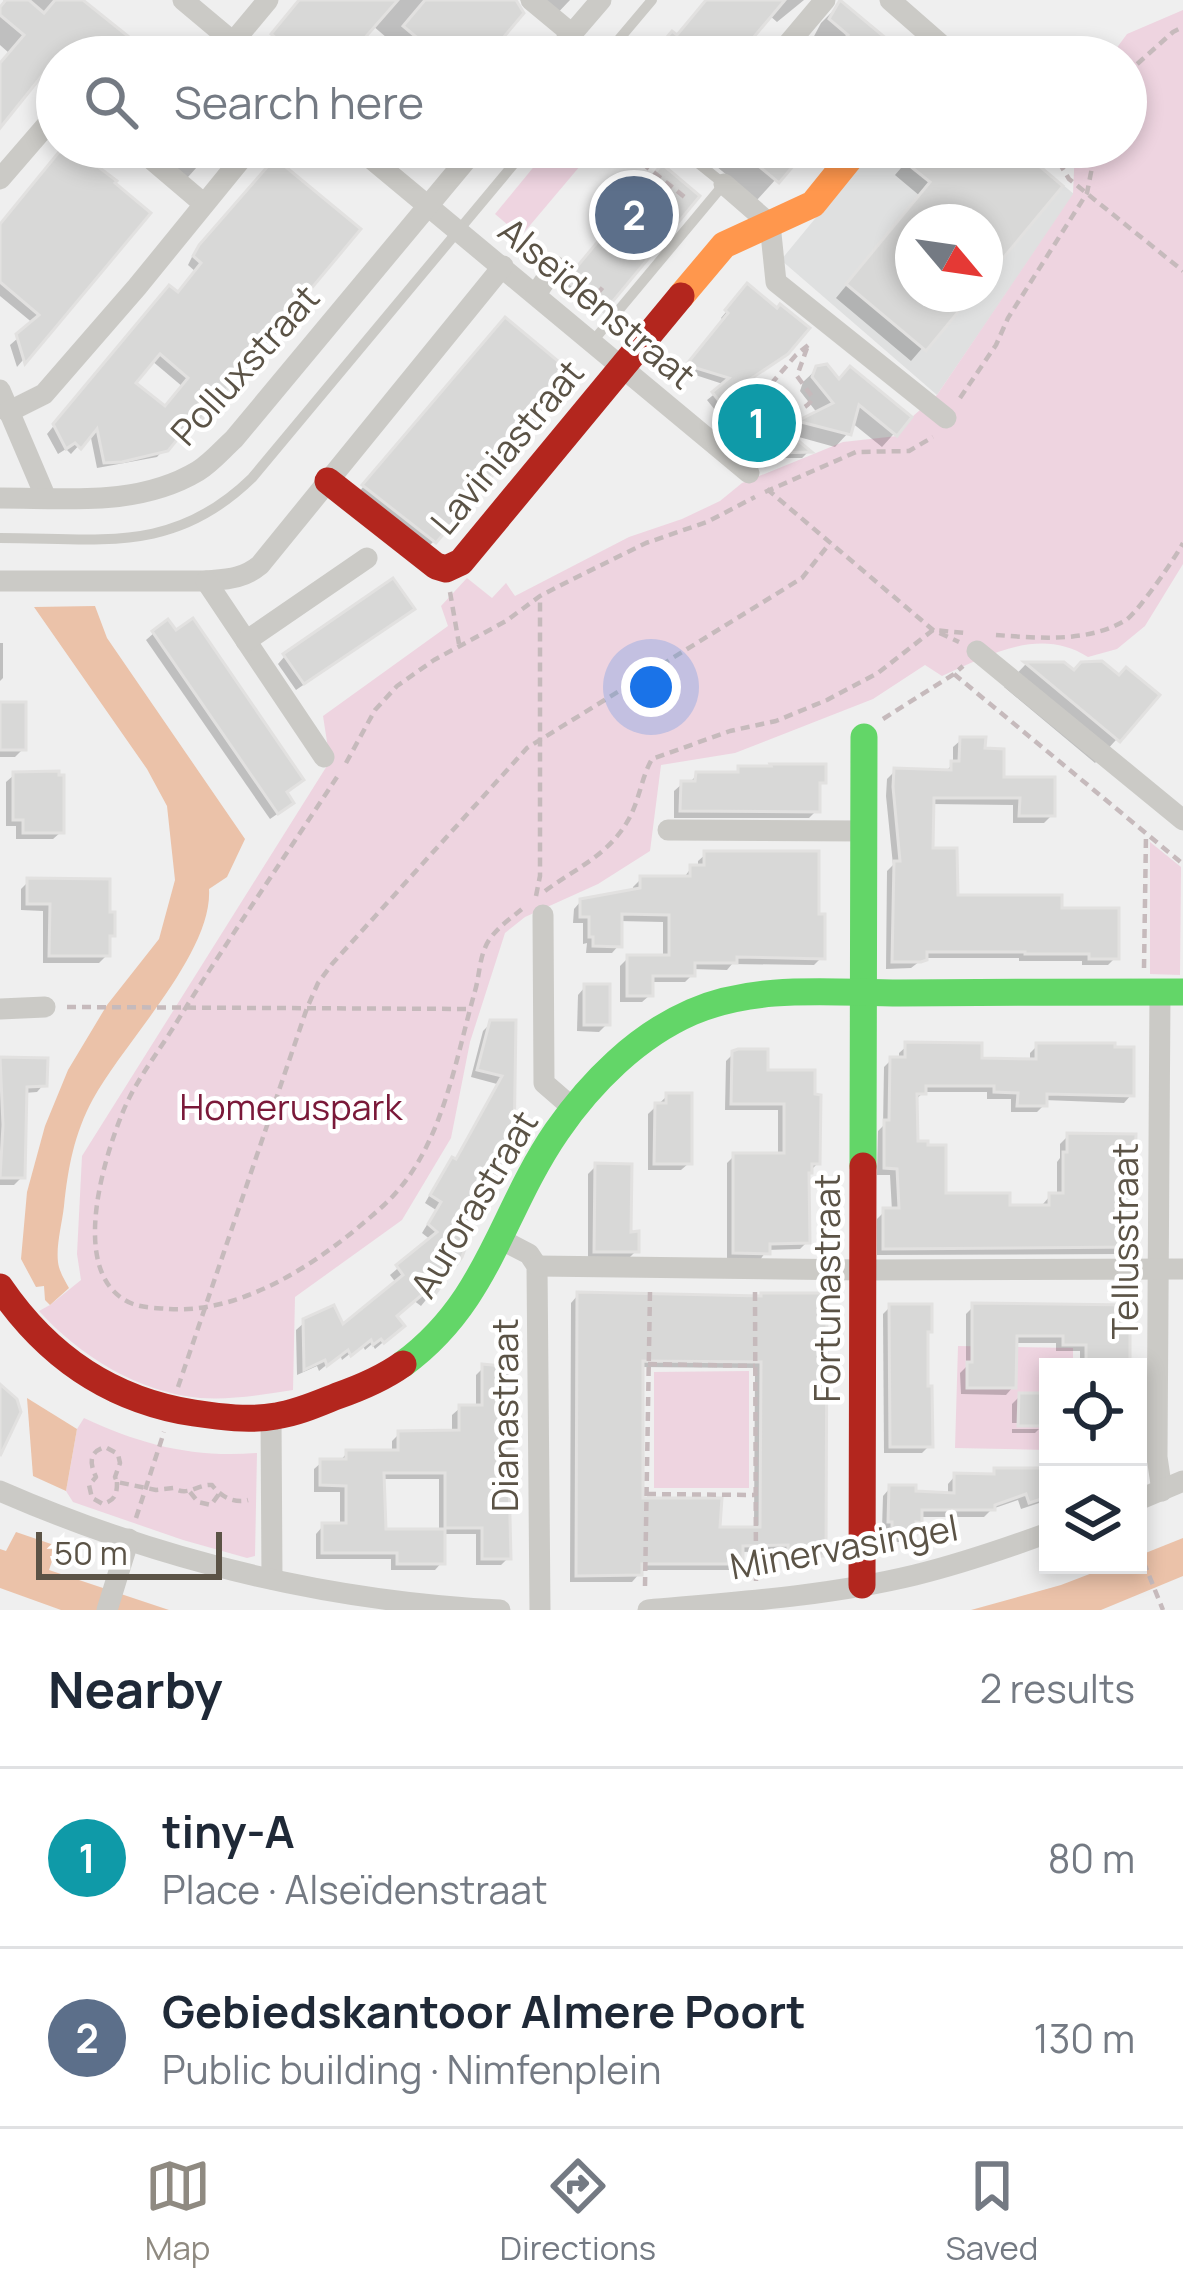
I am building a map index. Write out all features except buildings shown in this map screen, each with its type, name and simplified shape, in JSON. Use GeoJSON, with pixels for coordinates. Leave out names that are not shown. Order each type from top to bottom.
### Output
{"type":"FeatureCollection","features":[{"type":"Feature","properties":{"kind":"street"},"geometry":{"type":"LineString","coordinates":[[183,0],[226,36]]}},
{"type":"Feature","properties":{"kind":"street"},"geometry":{"type":"LineString","coordinates":[[238,36],[268,0]]}},
{"type":"Feature","properties":{"kind":"street"},"geometry":{"type":"LineString","coordinates":[[531,0],[572,34],[601,0]]}},
{"type":"Feature","properties":{"kind":"street"},"geometry":{"type":"LineString","coordinates":[[795,36],[825,0]]}},
{"type":"Feature","properties":{"kind":"street"},"geometry":{"type":"LineString","coordinates":[[890,0],[925,36]]}},
{"type":"Feature","properties":{"kind":"street"},"geometry":{"type":"LineString","coordinates":[[0,179],[36,137]]}},
{"type":"Feature","properties":{"kind":"street"},"geometry":{"type":"LineString","coordinates":[[162,168],[204,204]]}},
{"type":"Feature","properties":{"kind":"street"},"geometry":{"type":"LineString","coordinates":[[8,412],[44,394],[233,168]]}},
{"type":"Feature","properties":{"kind":"street","name":"Alseïdenstraat"},"geometry":{"type":"LineString","coordinates":[[382,168],[749,473]]}},
{"type":"Feature","properties":{"kind":"street","name":"Polluxstraat"},"geometry":{"type":"LineString","coordinates":[[0,498],[128,497],[167,487],[202,468],[234,439],[459,168]]}},
{"type":"Feature","properties":{"kind":"street","name":"Laviniastraat"},"geometry":{"type":"LineString","coordinates":[[328,482],[423,558],[446,569],[461,562],[724,245],[813,204],[842,168]]}},
{"type":"Feature","properties":{"kind":"street"},"geometry":{"type":"LineString","coordinates":[[724,184],[770,224],[776,282],[946,418]]}},
{"type":"Feature","properties":{"kind":"street"},"geometry":{"type":"LineString","coordinates":[[0,581],[206,580],[248,574],[503,266]]}},
{"type":"Feature","properties":{"kind":"street"},"geometry":{"type":"LineString","coordinates":[[536,294],[556,266]]}},
{"type":"Feature","properties":{"kind":"street"},"geometry":{"type":"LineString","coordinates":[[0,390],[46,498]]}},
{"type":"Feature","properties":{"kind":"street"},"geometry":{"type":"LineString","coordinates":[[246,641],[367,558]]}},
{"type":"Feature","properties":{"kind":"street"},"geometry":{"type":"LineString","coordinates":[[206,580],[324,757]]}},
{"type":"Feature","properties":{"kind":"street"},"geometry":{"type":"LineString","coordinates":[[976,642],[1180,813]]}},
{"type":"Feature","properties":{"kind":"street","name":"Fortunastraat"},"geometry":{"type":"LineString","coordinates":[[862,1585],[864,737]]}},
{"type":"Feature","properties":{"kind":"street"},"geometry":{"type":"LineString","coordinates":[[668,830],[864,831]]}},
{"type":"Feature","properties":{"kind":"street"},"geometry":{"type":"LineString","coordinates":[[540,906],[544,1083],[574,1109]]}},
{"type":"Feature","properties":{"kind":"street","name":"Aurorastraat"},"geometry":{"type":"LineString","coordinates":[[0,1287],[28,1327],[66,1363],[106,1387],[211,1417],[271,1417],[304,1409],[398,1368],[451,1320],[502,1240],[517,1198],[574,1109],[611,1069],[689,1013],[764,993],[1162,992]]}},
{"type":"Feature","properties":{"kind":"street","name":"Tellusstraat"},"geometry":{"type":"LineString","coordinates":[[1162,992],[1157,1457],[1173,1486]]}},
{"type":"Feature","properties":{"kind":"street"},"geometry":{"type":"LineString","coordinates":[[0,1010],[46,1007]]}},
{"type":"Feature","properties":{"kind":"street","name":"Dianastraat"},"geometry":{"type":"LineString","coordinates":[[502,1240],[530,1254],[537,1266],[540,1610]]}},
{"type":"Feature","properties":{"kind":"street"},"geometry":{"type":"LineString","coordinates":[[537,1266],[1183,1270]]}},
{"type":"Feature","properties":{"kind":"street"},"geometry":{"type":"LineString","coordinates":[[271,1417],[272,1580]]}},
{"type":"Feature","properties":{"kind":"street"},"geometry":{"type":"LineString","coordinates":[[0,1491],[126,1550],[340,1594],[500,1610]]}},
{"type":"Feature","properties":{"kind":"street","name":"Minervasingel"},"geometry":{"type":"LineString","coordinates":[[648,1610],[862,1585],[914,1575],[1039,1536]]}},
{"type":"Feature","properties":{"kind":"street"},"geometry":{"type":"LineString","coordinates":[[107,1610],[126,1550]]}},
{"type":"Feature","properties":{"kind":"lane"},"geometry":{"type":"LineString","coordinates":[[622,36],[652,0]]}},
{"type":"Feature","properties":{"kind":"lane"},"geometry":{"type":"LineString","coordinates":[[0,538],[123,541],[174,528],[233,496],[510,168]]}},
{"type":"Feature","properties":{"kind":"lane"},"geometry":{"type":"LineString","coordinates":[[592,341],[724,184],[704,168]]}},
{"type":"Feature","properties":{"kind":"path"},"geometry":{"type":"LineString","coordinates":[[1147,55],[1183,27]]}},
{"type":"Feature","properties":{"kind":"path"},"geometry":{"type":"LineString","coordinates":[[649,168],[701,210]]}},
{"type":"Feature","properties":{"kind":"path"},"geometry":{"type":"LineString","coordinates":[[1063,168],[1183,271]]}},
{"type":"Feature","properties":{"kind":"path"},"geometry":{"type":"LineString","coordinates":[[933,630],[878,673],[827,700],[776,721],[730,731],[652,759],[629,820],[617,837],[540,906],[503,924],[489,940],[424,1156],[402,1188],[346,1238],[280,1281],[206,1307],[134,1304],[118,1294],[97,1259],[94,1240],[100,1190],[124,1108],[352,754],[375,710],[397,686],[459,644],[506,621],[540,596],[646,543],[707,522],[856,452],[909,451],[934,437],[996,345],[1087,193],[1092,168]]}},
{"type":"Feature","properties":{"kind":"path"},"geometry":{"type":"LineString","coordinates":[[579,291],[590,277]]}},
{"type":"Feature","properties":{"kind":"path"},"geometry":{"type":"LineString","coordinates":[[591,301],[603,287]]}},
{"type":"Feature","properties":{"kind":"path"},"geometry":{"type":"LineString","coordinates":[[806,348],[797,376],[813,398],[808,406],[790,411],[772,396],[771,385],[827,324]]}},
{"type":"Feature","properties":{"kind":"path"},"geometry":{"type":"LineString","coordinates":[[749,473],[933,630],[976,642]]}},
{"type":"Feature","properties":{"kind":"path"},"geometry":{"type":"LineString","coordinates":[[206,1307],[307,1008],[332,964],[540,737],[802,578],[830,543]]}},
{"type":"Feature","properties":{"kind":"path"},"geometry":{"type":"LineString","coordinates":[[996,635],[1084,637],[1126,620],[1183,543]]}},
{"type":"Feature","properties":{"kind":"path"},"geometry":{"type":"LineString","coordinates":[[446,569],[459,644]]}},
{"type":"Feature","properties":{"kind":"path"},"geometry":{"type":"LineString","coordinates":[[540,596],[540,906]]}},
{"type":"Feature","properties":{"kind":"path"},"geometry":{"type":"LineString","coordinates":[[933,630],[976,642]]}},
{"type":"Feature","properties":{"kind":"path"},"geometry":{"type":"LineString","coordinates":[[864,737],[875,731],[875,724],[954,674],[976,642]]}},
{"type":"Feature","properties":{"kind":"path"},"geometry":{"type":"LineString","coordinates":[[954,674],[1183,864]]}},
{"type":"Feature","properties":{"kind":"path"},"geometry":{"type":"LineString","coordinates":[[1146,833],[1162,992]]}},
{"type":"Feature","properties":{"kind":"path"},"geometry":{"type":"LineString","coordinates":[[89,1006],[469,1009]]}},
{"type":"Feature","properties":{"kind":"path"},"geometry":{"type":"LineString","coordinates":[[645,1587],[650,1267]]}},
{"type":"Feature","properties":{"kind":"path"},"geometry":{"type":"LineString","coordinates":[[755,1269],[757,1600]]}},
{"type":"Feature","properties":{"kind":"path"},"geometry":{"type":"LineString","coordinates":[[649,1364],[755,1366]]}},
{"type":"Feature","properties":{"kind":"path"},"geometry":{"type":"LineString","coordinates":[[98,1449],[118,1454],[117,1482],[112,1502],[103,1504],[92,1498],[89,1485],[96,1478],[90,1465],[98,1449]]}},
{"type":"Feature","properties":{"kind":"path"},"geometry":{"type":"LineString","coordinates":[[117,1482],[190,1492],[198,1502],[211,1505],[219,1494]]}},
{"type":"Feature","properties":{"kind":"path"},"geometry":{"type":"LineString","coordinates":[[190,1492],[201,1484],[212,1485],[219,1494],[241,1502],[272,1498]]}},
{"type":"Feature","properties":{"kind":"path"},"geometry":{"type":"LineString","coordinates":[[647,1494],[756,1495]]}},
{"type":"Feature","properties":{"kind":"path"},"geometry":{"type":"LineString","coordinates":[[1147,1571],[1163,1610]]}},
{"type":"Feature","properties":{"kind":"shaded area"},"geometry":{"type":"Polygon","coordinates":[[[857,168],[1042,168],[1074,194],[1003,298],[1003,204],[895,204],[895,312],[994,312],[937,395],[781,260],[857,168]]]}},
{"type":"Feature","properties":{"kind":"shaded area"},"geometry":{"type":"Polygon","coordinates":[[[95,606],[107,638],[245,839],[227,877],[209,889],[197,941],[182,969],[86,1112],[70,1165],[58,1242],[59,1265],[69,1288],[50,1305],[44,1286],[36,1287],[21,1259],[27,1192],[45,1126],[68,1070],[107,1005],[159,939],[175,880],[167,806],[147,769],[34,607],[95,606]]]}},
{"type":"Feature","properties":{"kind":"shaded area"},"geometry":{"type":"Polygon","coordinates":[[[27,1398],[77,1429],[66,1491],[33,1476],[27,1398]]]}},
{"type":"Feature","properties":{"kind":"shaded area"},"geometry":{"type":"Polygon","coordinates":[[[16,1532],[57,1546],[49,1570],[169,1610],[61,1610],[0,1588],[0,1549],[6,1551],[16,1532]]]}},
{"type":"Feature","properties":{"kind":"shaded area"},"geometry":{"type":"Polygon","coordinates":[[[1183,1538],[1183,1576],[1101,1610],[971,1610],[1090,1574],[1147,1574],[1147,1552],[1183,1538]]]}},
{"type":"Feature","properties":{"kind":"green space","name":"Homeruspark"},"geometry":{"type":"Polygon","coordinates":[[[1183,10],[1183,564],[1145,626],[1117,649],[1088,657],[1070,648],[1033,644],[996,653],[942,676],[925,665],[873,699],[735,753],[661,765],[650,851],[598,884],[525,917],[505,933],[470,1042],[451,1138],[402,1220],[295,1297],[293,1390],[224,1398],[177,1394],[133,1380],[73,1343],[39,1311],[81,1280],[77,1254],[82,1156],[330,761],[323,716],[448,626],[441,606],[467,578],[492,598],[506,583],[515,596],[629,537],[720,501],[742,483],[843,442],[897,436],[937,395],[993,312],[1003,312],[1003,297],[1073,194],[1074,168],[1147,168],[1147,36],[1126,36],[1183,10]]]}},
{"type":"Feature","properties":{"kind":"green space"},"geometry":{"type":"Polygon","coordinates":[[[533,168],[578,168],[521,236],[495,214],[533,168]]]}},
{"type":"Feature","properties":{"kind":"green space"},"geometry":{"type":"Polygon","coordinates":[[[1150,842],[1181,867],[1180,975],[1150,974],[1150,842]]]}},
{"type":"Feature","properties":{"kind":"green space"},"geometry":{"type":"Polygon","coordinates":[[[958,1346],[1073,1348],[1073,1358],[1039,1358],[1039,1450],[955,1448],[958,1346]]]}},
{"type":"Feature","properties":{"kind":"green space"},"geometry":{"type":"Polygon","coordinates":[[[749,1371],[749,1488],[654,1488],[654,1372],[749,1371]]]}},
{"type":"Feature","properties":{"kind":"green space"},"geometry":{"type":"Polygon","coordinates":[[[84,1418],[168,1448],[257,1453],[255,1556],[247,1558],[183,1540],[73,1502],[66,1491],[77,1429],[84,1418]]]}},
{"type":"Feature","properties":{"kind":"traffic: fast"},"geometry":{"type":"LineString","coordinates":[[863,1166],[864,737]]}},
{"type":"Feature","properties":{"kind":"traffic: fast"},"geometry":{"type":"LineString","coordinates":[[403,1364],[455,1313],[491,1255],[538,1162],[585,1095],[634,1047],[692,1012],[742,997],[794,992],[1183,992]]}},
{"type":"Feature","properties":{"kind":"traffic: slow"},"geometry":{"type":"LineString","coordinates":[[681,296],[724,245],[813,204],[842,168]]}},
{"type":"Feature","properties":{"kind":"traffic: jam"},"geometry":{"type":"LineString","coordinates":[[328,481],[436,566],[446,569],[461,562],[681,296]]}},
{"type":"Feature","properties":{"kind":"traffic: jam"},"geometry":{"type":"LineString","coordinates":[[862,1585],[863,1166]]}},
{"type":"Feature","properties":{"kind":"traffic: jam"},"geometry":{"type":"LineString","coordinates":[[0,1287],[38,1334],[83,1371],[135,1398],[194,1413],[245,1418],[284,1415],[362,1386],[403,1364]]}},
{"type":"Feature","properties":{"kind":"place","name":"Gebiedskantoor Almere Poort"},"geometry":{"type":"Point","coordinates":[634,215]}},
{"type":"Feature","properties":{"kind":"place","name":"tiny-A"},"geometry":{"type":"Point","coordinates":[757,423]}}]}
